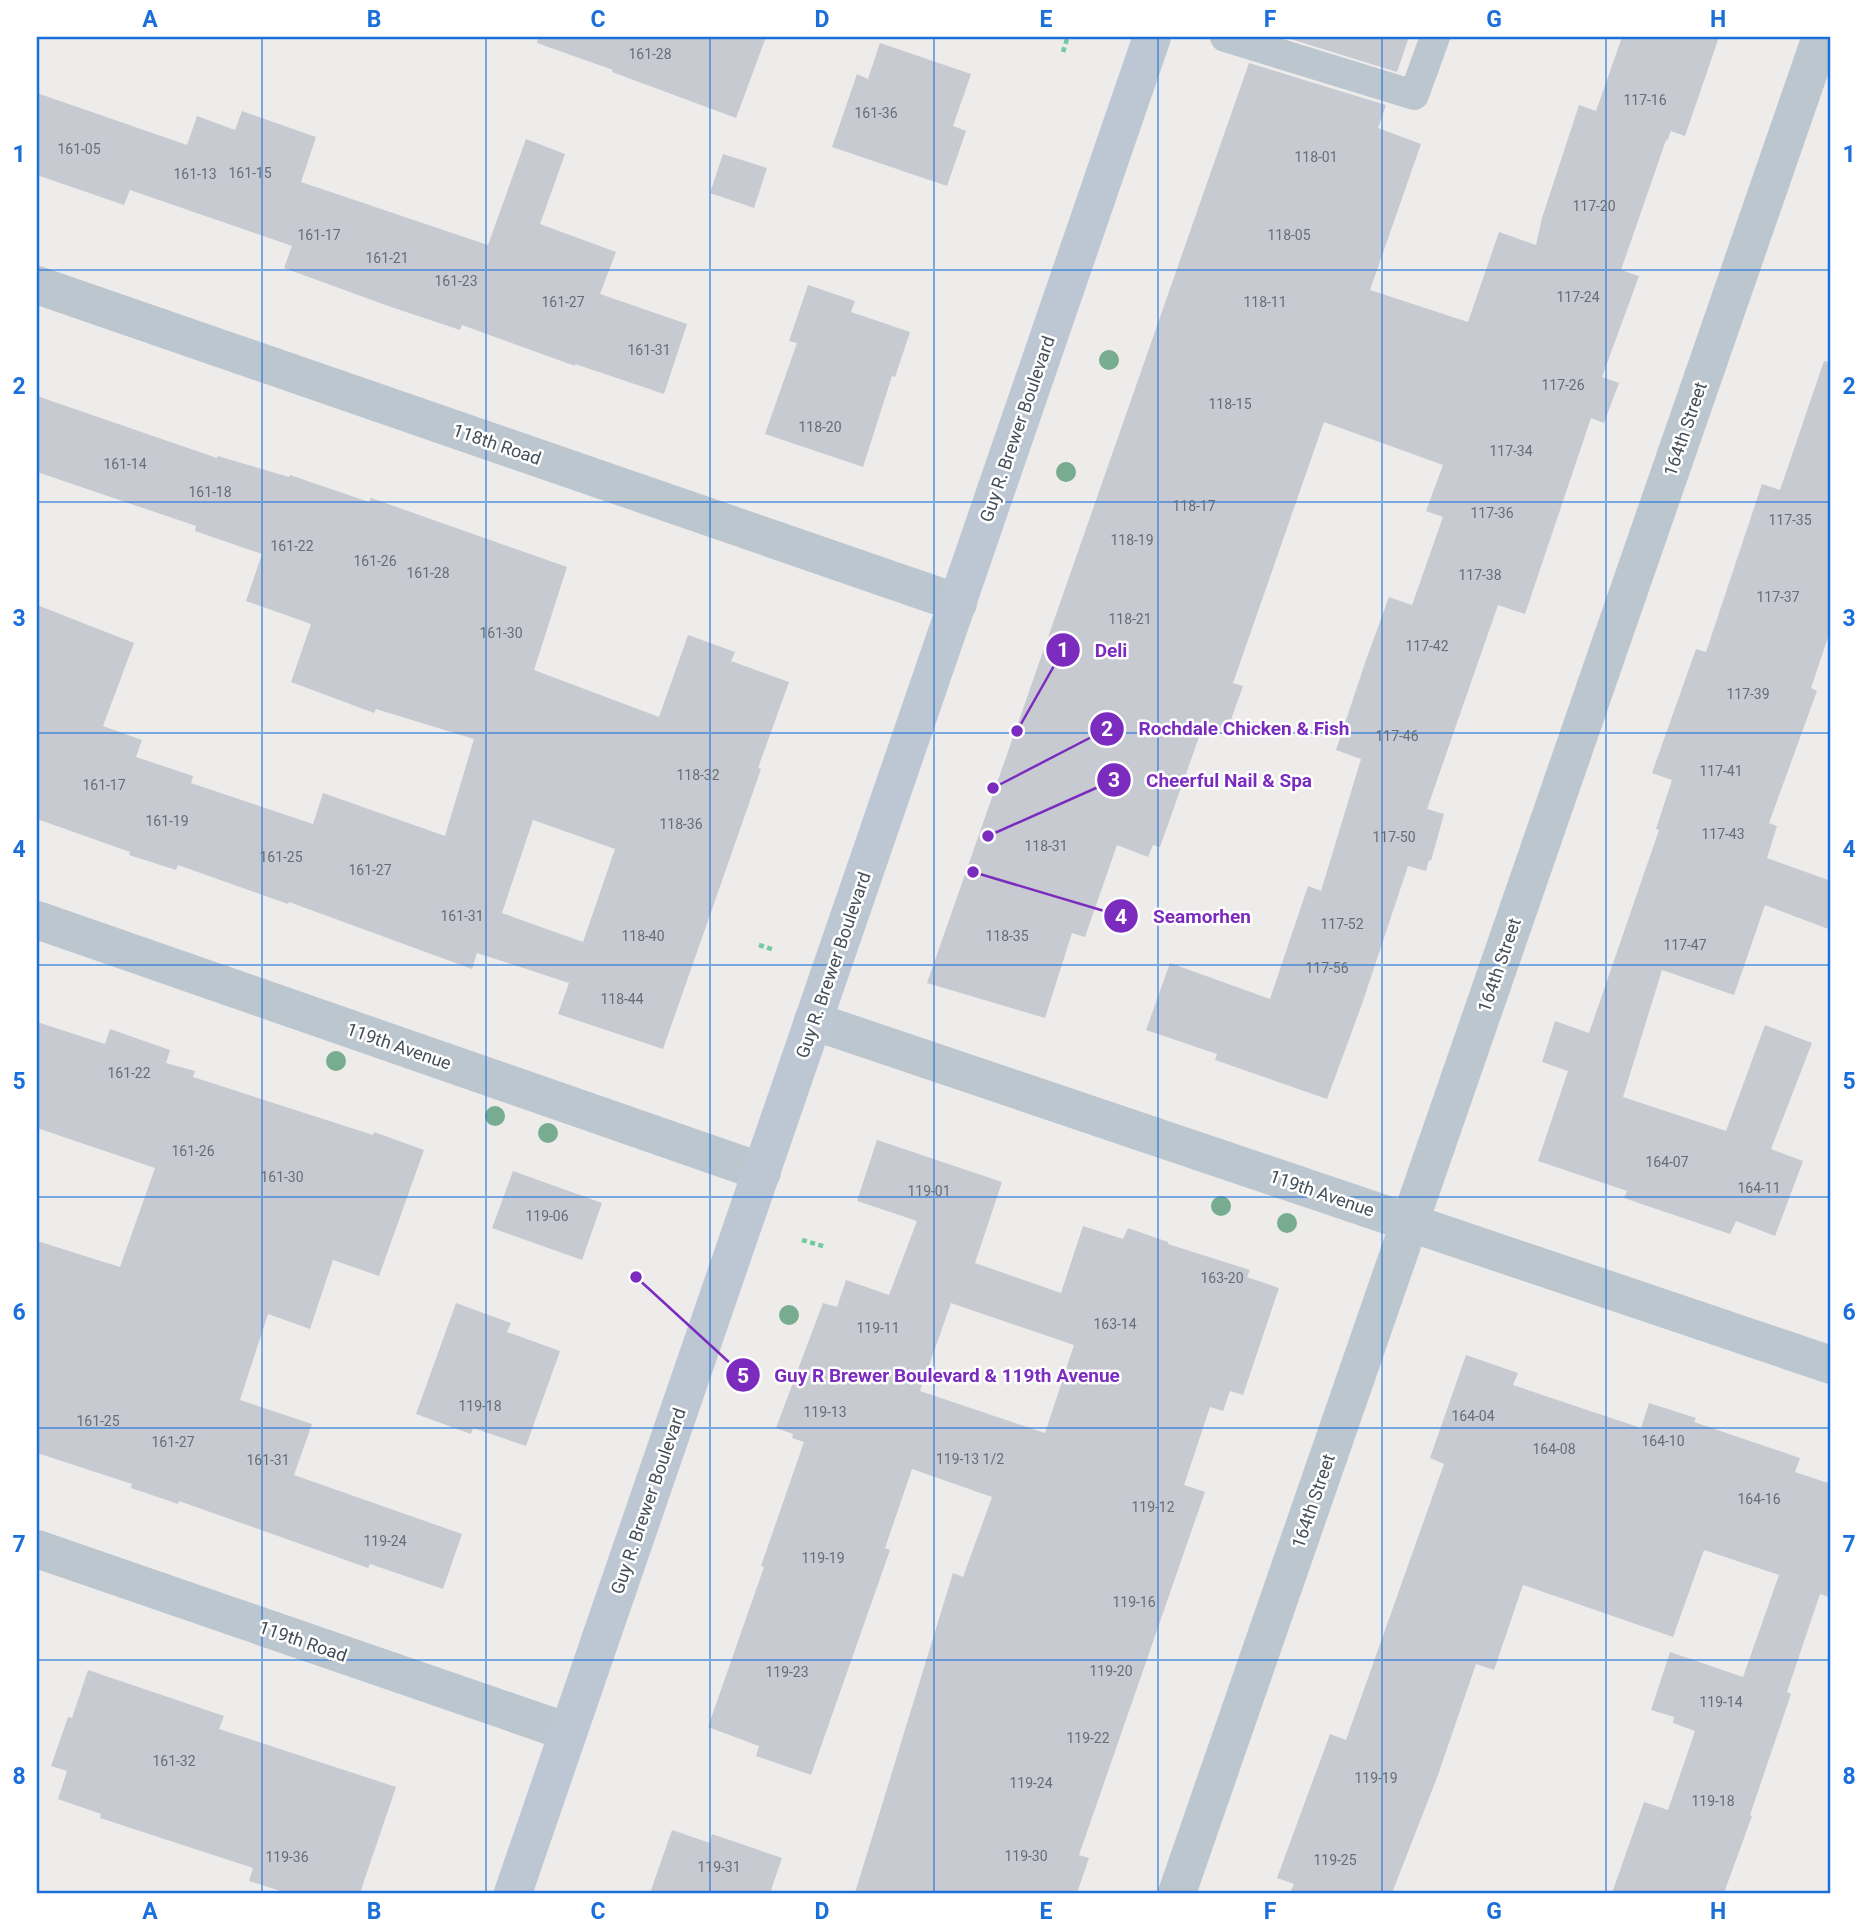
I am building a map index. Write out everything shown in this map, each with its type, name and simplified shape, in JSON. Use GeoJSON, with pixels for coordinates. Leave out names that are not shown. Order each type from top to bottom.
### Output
{"type":"FeatureCollection","features":[{"type":"Feature","properties":{"kind":"main road","name":"Guy R. Brewer Boulevard"},"geometry":{"type":"LineString","coordinates":[[513,1893],[1152,37]]}},
{"type":"Feature","properties":{"kind":"street","name":"164th Street"},"geometry":{"type":"LineString","coordinates":[[1177,1893],[1821,37]]}},
{"type":"Feature","properties":{"kind":"street","name":"118th Road"},"geometry":{"type":"LineString","coordinates":[[37,285],[958,603]]}},
{"type":"Feature","properties":{"kind":"street","name":"119th Avenue"},"geometry":{"type":"LineString","coordinates":[[37,920],[762,1172]]}},
{"type":"Feature","properties":{"kind":"street","name":"119th Avenue"},"geometry":{"type":"LineString","coordinates":[[813,1021],[1831,1365]]}},
{"type":"Feature","properties":{"kind":"street","name":"119th Road"},"geometry":{"type":"LineString","coordinates":[[37,1549],[568,1732]]}},
{"type":"Feature","properties":{"kind":"lane"},"geometry":{"type":"LineString","coordinates":[[1225,37],[1414,95],[1435,37]]}},
{"type":"Feature","properties":{"kind":"path"},"geometry":{"type":"LineString","coordinates":[[1063,52],[1067,39]]}},
{"type":"Feature","properties":{"kind":"path"},"geometry":{"type":"LineString","coordinates":[[759,945],[775,950]]}},
{"type":"Feature","properties":{"kind":"path"},"geometry":{"type":"LineString","coordinates":[[802,1240],[826,1247]]}},
{"type":"Feature","properties":{"kind":"building"},"geometry":{"type":"Polygon","coordinates":[[[538,37],[766,37],[736,118],[537,43],[538,37]]]}},
{"type":"Feature","properties":{"kind":"building"},"geometry":{"type":"Polygon","coordinates":[[[1284,37],[1409,37],[1397,72],[1284,37]]]}},
{"type":"Feature","properties":{"kind":"building"},"geometry":{"type":"Polygon","coordinates":[[[1622,37],[1719,37],[1685,136],[1671,131],[1666,140],[1621,270],[1639,276],[1602,377],[1619,383],[1604,423],[1591,418],[1525,614],[1498,605],[1427,809],[1444,814],[1431,861],[1429,860],[1426,871],[1408,866],[1327,1099],[1215,1060],[1217,1054],[1146,1030],[1170,963],[1270,999],[1308,886],[1321,891],[1361,759],[1336,750],[1366,660],[1389,597],[1412,605],[1443,517],[1426,511],[1443,465],[1324,422],[1233,683],[1243,686],[1227,731],[1204,723],[1160,847],[1153,845],[1148,857],[1117,845],[1085,937],[1072,933],[1045,1018],[927,983],[1249,63],[1386,105],[1378,128],[1421,144],[1370,290],[1468,322],[1499,232],[1536,245],[1542,218],[1579,105],[1596,111],[1622,37]]]}},
{"type":"Feature","properties":{"kind":"building"},"geometry":{"type":"Polygon","coordinates":[[[880,43],[971,74],[953,126],[966,131],[947,186],[832,147],[857,74],[868,79],[880,43]]]}},
{"type":"Feature","properties":{"kind":"building"},"geometry":{"type":"Polygon","coordinates":[[[37,93],[187,145],[197,116],[235,130],[242,111],[316,137],[301,182],[488,245],[526,139],[565,154],[540,224],[616,252],[600,294],[687,324],[664,394],[575,366],[462,325],[460,330],[284,268],[292,246],[130,190],[124,205],[37,175],[37,93]]]}},
{"type":"Feature","properties":{"kind":"building"},"geometry":{"type":"Polygon","coordinates":[[[723,154],[767,168],[754,208],[710,193],[723,154]]]}},
{"type":"Feature","properties":{"kind":"building"},"geometry":{"type":"Polygon","coordinates":[[[808,285],[855,301],[851,312],[910,332],[895,377],[892,376],[863,467],[765,434],[797,343],[789,341],[808,285]]]}},
{"type":"Feature","properties":{"kind":"building"},"geometry":{"type":"Polygon","coordinates":[[[1824,361],[1831,363],[1831,628],[1811,688],[1817,691],[1769,823],[1777,826],[1767,858],[1831,881],[1831,930],[1765,905],[1734,995],[1662,970],[1623,1097],[1726,1131],[1765,1025],[1812,1043],[1771,1149],[1803,1161],[1775,1236],[1736,1221],[1730,1234],[1624,1198],[1627,1191],[1538,1161],[1568,1071],[1542,1062],[1555,1021],[1589,1033],[1659,830],[1656,829],[1672,780],[1652,773],[1696,649],[1706,652],[1762,484],[1780,490],[1824,361]]]}},
{"type":"Feature","properties":{"kind":"building"},"geometry":{"type":"Polygon","coordinates":[[[37,396],[217,458],[218,456],[289,477],[290,475],[369,502],[371,498],[567,567],[534,670],[659,717],[688,635],[735,652],[731,661],[789,682],[663,1049],[558,1014],[569,983],[477,953],[472,969],[289,902],[288,904],[178,865],[176,870],[129,855],[130,852],[37,819],[37,605],[134,643],[103,726],[142,740],[136,757],[193,776],[191,783],[313,824],[323,793],[445,836],[474,739],[376,709],[374,713],[291,682],[311,624],[246,601],[262,554],[195,531],[196,526],[37,472],[37,396]],[[533,820],[502,913],[583,942],[615,849],[533,820]]]}},
{"type":"Feature","properties":{"kind":"building"},"geometry":{"type":"Polygon","coordinates":[[[37,1022],[105,1044],[110,1029],[170,1050],[166,1063],[195,1071],[193,1077],[424,1150],[379,1276],[333,1260],[310,1329],[268,1314],[240,1400],[312,1424],[294,1475],[462,1534],[443,1589],[370,1564],[368,1568],[179,1501],[178,1504],[131,1488],[132,1484],[37,1453],[37,1241],[120,1267],[155,1168],[37,1128],[37,1022]]]}},
{"type":"Feature","properties":{"kind":"building"},"geometry":{"type":"Polygon","coordinates":[[[877,1140],[1002,1182],[975,1263],[1061,1293],[1083,1226],[1123,1239],[1128,1228],[1168,1244],[1250,1270],[1247,1277],[1279,1288],[1243,1395],[1230,1391],[1223,1411],[1210,1407],[1184,1485],[1205,1492],[1079,1855],[1089,1858],[1077,1893],[855,1893],[953,1573],[963,1577],[992,1497],[912,1469],[885,1548],[890,1550],[811,1775],[756,1756],[759,1746],[708,1727],[804,1442],[792,1438],[793,1434],[776,1428],[823,1303],[837,1307],[846,1280],[889,1295],[917,1221],[857,1201],[877,1140]],[[951,1303],[920,1391],[1045,1433],[1074,1345],[951,1303]]]}},
{"type":"Feature","properties":{"kind":"building"},"geometry":{"type":"Polygon","coordinates":[[[513,1171],[602,1203],[582,1260],[492,1228],[513,1171]]]}},
{"type":"Feature","properties":{"kind":"building"},"geometry":{"type":"Polygon","coordinates":[[[456,1303],[511,1323],[507,1332],[560,1351],[526,1446],[473,1428],[471,1434],[416,1414],[456,1303]]]}},
{"type":"Feature","properties":{"kind":"building"},"geometry":{"type":"Polygon","coordinates":[[[1466,1355],[1518,1373],[1513,1385],[1641,1428],[1649,1403],[1696,1418],[1694,1422],[1800,1458],[1795,1472],[1831,1484],[1831,1598],[1820,1594],[1787,1692],[1791,1694],[1750,1815],[1752,1816],[1724,1893],[1612,1893],[1644,1802],[1668,1810],[1695,1731],[1673,1723],[1674,1717],[1651,1710],[1670,1652],[1743,1677],[1779,1575],[1704,1550],[1673,1637],[1523,1585],[1494,1670],[1476,1664],[1438,1775],[1392,1893],[1290,1893],[1294,1884],[1277,1878],[1330,1734],[1346,1740],[1444,1464],[1430,1458],[1466,1355]]]}},
{"type":"Feature","properties":{"kind":"building"},"geometry":{"type":"Polygon","coordinates":[[[88,1670],[224,1716],[219,1729],[396,1787],[360,1893],[287,1893],[249,1881],[253,1868],[100,1818],[101,1814],[58,1799],[67,1771],[51,1766],[68,1717],[72,1718],[88,1670]]]}},
{"type":"Feature","properties":{"kind":"building"},"geometry":{"type":"Polygon","coordinates":[[[672,1830],[710,1843],[712,1834],[782,1858],[770,1893],[650,1893],[672,1830]]]}},
{"type":"Feature","properties":{"kind":"place","name":"Deli"},"geometry":{"type":"Point","coordinates":[1017,731]}},
{"type":"Feature","properties":{"kind":"place","name":"Rochdale Chicken & Fish"},"geometry":{"type":"Point","coordinates":[993,788]}},
{"type":"Feature","properties":{"kind":"place","name":"Cheerful Nail & Spa"},"geometry":{"type":"Point","coordinates":[988,836]}},
{"type":"Feature","properties":{"kind":"place","name":"Seamorhen"},"geometry":{"type":"Point","coordinates":[973,872]}},
{"type":"Feature","properties":{"kind":"place","name":"Guy R Brewer Boulevard & 119th Avenue"},"geometry":{"type":"Point","coordinates":[636,1277]}}]}
